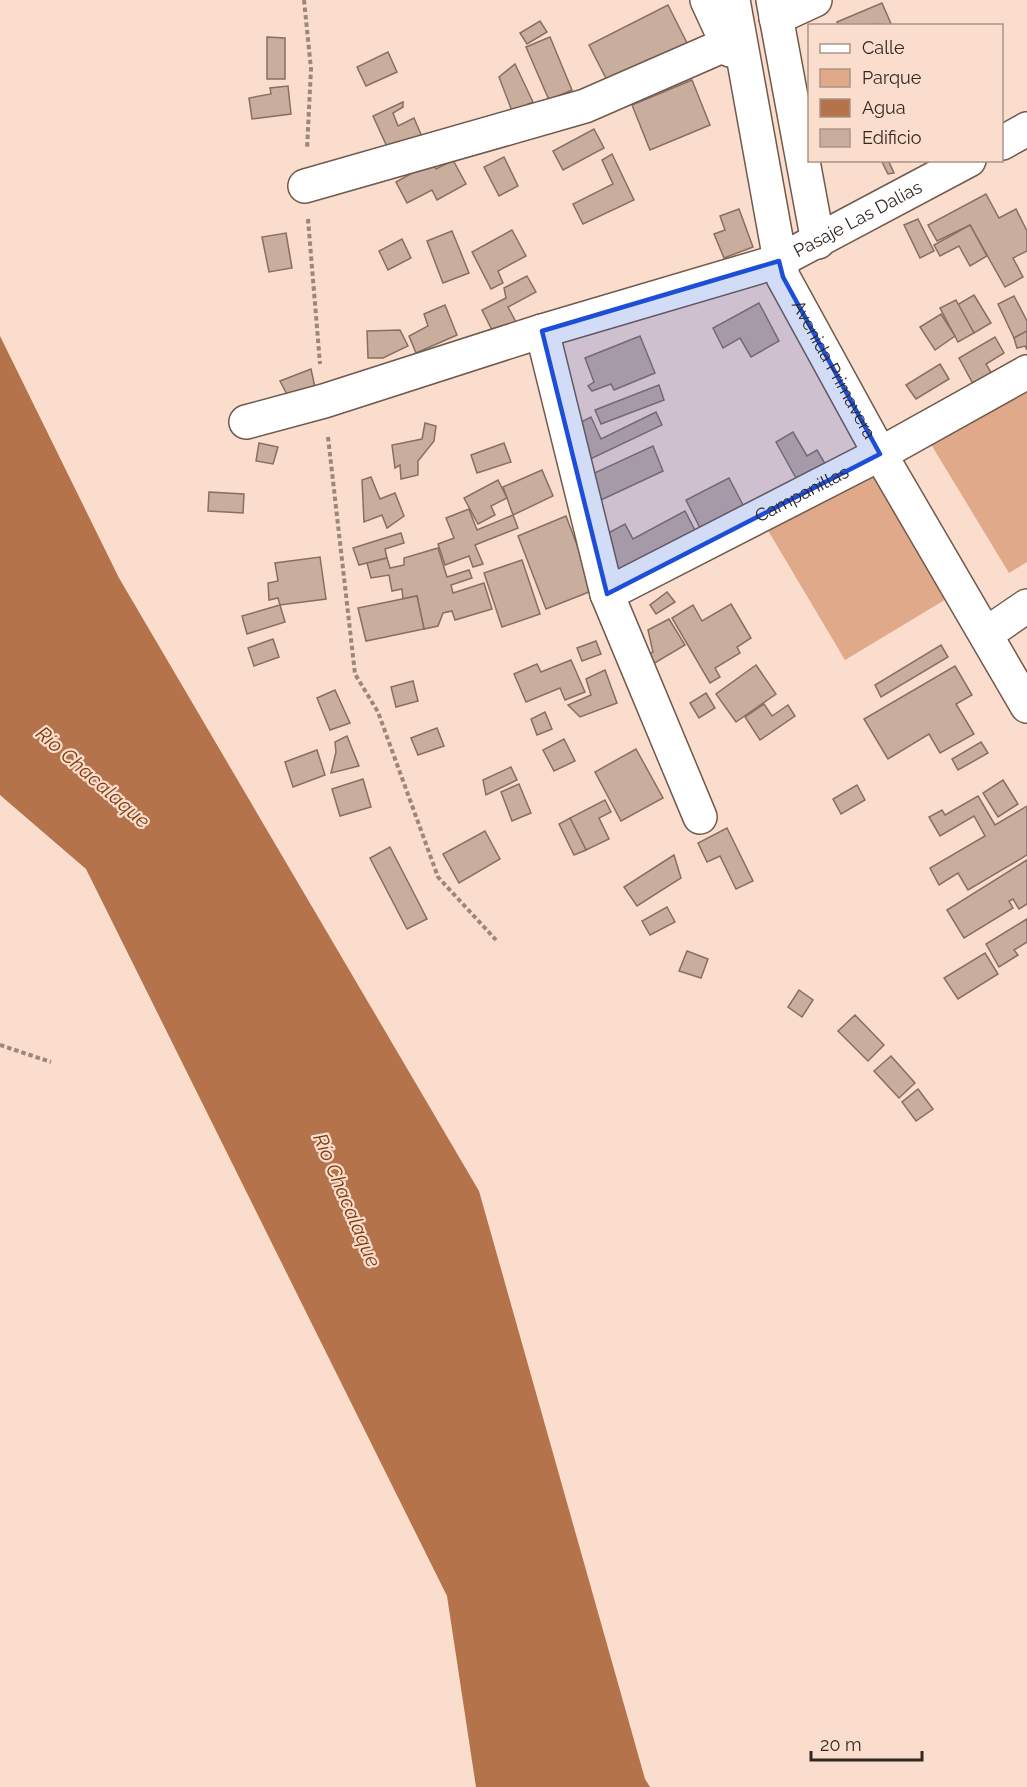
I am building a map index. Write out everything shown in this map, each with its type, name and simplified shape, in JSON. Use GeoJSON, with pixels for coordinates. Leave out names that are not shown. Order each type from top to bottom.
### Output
{"type":"FeatureCollection","features":[{"type":"Feature","properties":{"kind":"street"},"geometry":{"type":"LineString","coordinates":[[707,0],[748,87]]}},
{"type":"Feature","properties":{"kind":"street","name":"Avenida Primavera"},"geometry":{"type":"LineString","coordinates":[[733,0],[783,277],[880,454],[1027,706]]}},
{"type":"Feature","properties":{"kind":"street"},"geometry":{"type":"LineString","coordinates":[[815,0],[775,9],[818,242]]}},
{"type":"Feature","properties":{"kind":"street"},"geometry":{"type":"LineString","coordinates":[[305,186],[585,106],[727,44]]}},
{"type":"Feature","properties":{"kind":"street"},"geometry":{"type":"LineString","coordinates":[[1003,142],[1027,129]]}},
{"type":"Feature","properties":{"kind":"street","name":"Pasaje Las Dalias"},"geometry":{"type":"LineString","coordinates":[[246,422],[324,401],[542,331],[779,261],[965,162]]}},
{"type":"Feature","properties":{"kind":"street"},"geometry":{"type":"LineString","coordinates":[[542,331],[607,594],[700,817]]}},
{"type":"Feature","properties":{"kind":"street","name":"Campanillas"},"geometry":{"type":"LineString","coordinates":[[607,594],[880,454],[1027,372]]}},
{"type":"Feature","properties":{"kind":"street"},"geometry":{"type":"LineString","coordinates":[[986,634],[1027,606]]}},
{"type":"Feature","properties":{"kind":"path"},"geometry":{"type":"LineString","coordinates":[[304,0],[311,69],[305,186],[324,401],[355,674],[378,712],[438,877],[496,940]]}},
{"type":"Feature","properties":{"kind":"path"},"geometry":{"type":"LineString","coordinates":[[0,1045],[51,1062]]}},
{"type":"Feature","properties":{"kind":"highlighted area"},"geometry":{"type":"Polygon","coordinates":[[[779,261],[783,277],[880,454],[607,594],[542,331],[779,261]]]}},
{"type":"Feature","properties":{"kind":"green space"},"geometry":{"type":"Polygon","coordinates":[[[1027,374],[1027,562],[1009,573],[926,436],[1027,374]]]}},
{"type":"Feature","properties":{"kind":"green space"},"geometry":{"type":"Polygon","coordinates":[[[866,460],[948,598],[845,660],[763,522],[866,460]]]}},
{"type":"Feature","properties":{"kind":"water","name":"Río Chacalaque"},"geometry":{"type":"Polygon","coordinates":[[[0,336],[119,578],[479,1191],[645,1779],[650,1787],[476,1787],[447,1596],[86,869],[0,795],[0,336]]]}},
{"type":"Feature","properties":{"kind":"building"},"geometry":{"type":"Polygon","coordinates":[[[882,3],[891,24],[838,24],[837,22],[882,3]]]}},
{"type":"Feature","properties":{"kind":"building"},"geometry":{"type":"Polygon","coordinates":[[[668,5],[690,49],[611,88],[589,45],[668,5]]]}},
{"type":"Feature","properties":{"kind":"building"},"geometry":{"type":"Polygon","coordinates":[[[540,21],[547,32],[527,44],[520,33],[540,21]]]}},
{"type":"Feature","properties":{"kind":"building"},"geometry":{"type":"Polygon","coordinates":[[[267,37],[285,38],[285,79],[267,79],[267,37]]]}},
{"type":"Feature","properties":{"kind":"building"},"geometry":{"type":"Polygon","coordinates":[[[550,37],[572,90],[549,100],[526,47],[550,37]]]}},
{"type":"Feature","properties":{"kind":"building"},"geometry":{"type":"Polygon","coordinates":[[[388,52],[397,72],[366,86],[357,67],[388,52]]]}},
{"type":"Feature","properties":{"kind":"building"},"geometry":{"type":"Polygon","coordinates":[[[515,64],[533,102],[512,111],[499,77],[515,64]]]}},
{"type":"Feature","properties":{"kind":"building"},"geometry":{"type":"Polygon","coordinates":[[[692,80],[710,125],[650,150],[632,105],[692,80]]]}},
{"type":"Feature","properties":{"kind":"building"},"geometry":{"type":"Polygon","coordinates":[[[288,86],[291,114],[252,119],[249,98],[271,94],[270,88],[288,86]]]}},
{"type":"Feature","properties":{"kind":"building"},"geometry":{"type":"Polygon","coordinates":[[[403,102],[403,107],[393,113],[398,126],[414,118],[423,139],[389,151],[373,116],[403,102]]]}},
{"type":"Feature","properties":{"kind":"building"},"geometry":{"type":"Polygon","coordinates":[[[594,129],[604,148],[563,170],[553,151],[594,129]]]}},
{"type":"Feature","properties":{"kind":"building"},"geometry":{"type":"Polygon","coordinates":[[[612,154],[634,200],[583,224],[573,204],[613,184],[602,160],[612,154]]]}},
{"type":"Feature","properties":{"kind":"building"},"geometry":{"type":"Polygon","coordinates":[[[504,157],[518,186],[499,196],[484,167],[504,157]]]}},
{"type":"Feature","properties":{"kind":"building"},"geometry":{"type":"Polygon","coordinates":[[[453,160],[466,184],[437,200],[432,190],[407,203],[396,182],[432,162],[436,169],[453,160]]]}},
{"type":"Feature","properties":{"kind":"building"},"geometry":{"type":"Polygon","coordinates":[[[882,162],[889,162],[894,173],[888,174],[882,162]]]}},
{"type":"Feature","properties":{"kind":"building"},"geometry":{"type":"Polygon","coordinates":[[[986,194],[999,218],[1016,209],[1027,231],[1027,251],[1013,258],[1023,277],[1005,287],[970,225],[937,241],[928,225],[986,194]]]}},
{"type":"Feature","properties":{"kind":"building"},"geometry":{"type":"Polygon","coordinates":[[[739,209],[753,247],[724,258],[714,234],[725,230],[720,216],[739,209]]]}},
{"type":"Feature","properties":{"kind":"building"},"geometry":{"type":"Polygon","coordinates":[[[918,219],[934,251],[920,258],[904,225],[918,219]]]}},
{"type":"Feature","properties":{"kind":"building"},"geometry":{"type":"Polygon","coordinates":[[[970,225],[987,256],[970,266],[959,246],[940,256],[934,245],[970,225]]]}},
{"type":"Feature","properties":{"kind":"building"},"geometry":{"type":"Polygon","coordinates":[[[512,230],[526,256],[498,271],[503,283],[491,289],[472,252],[512,230]]]}},
{"type":"Feature","properties":{"kind":"building"},"geometry":{"type":"Polygon","coordinates":[[[452,231],[469,273],[443,283],[427,241],[452,231]]]}},
{"type":"Feature","properties":{"kind":"building"},"geometry":{"type":"Polygon","coordinates":[[[286,233],[292,268],[269,272],[262,237],[286,233]]]}},
{"type":"Feature","properties":{"kind":"building"},"geometry":{"type":"Polygon","coordinates":[[[402,239],[411,258],[388,270],[379,251],[402,239]]]}},
{"type":"Feature","properties":{"kind":"building"},"geometry":{"type":"Polygon","coordinates":[[[527,276],[536,292],[508,307],[517,324],[495,336],[482,310],[506,298],[504,288],[527,276]]]}},
{"type":"Feature","properties":{"kind":"building"},"geometry":{"type":"Polygon","coordinates":[[[974,295],[991,323],[974,333],[957,305],[974,295]]]}},
{"type":"Feature","properties":{"kind":"building"},"geometry":{"type":"Polygon","coordinates":[[[1014,296],[1027,321],[1027,331],[1014,338],[998,304],[1014,296]]]}},
{"type":"Feature","properties":{"kind":"building"},"geometry":{"type":"Polygon","coordinates":[[[956,300],[974,333],[958,342],[940,308],[956,300]]]}},
{"type":"Feature","properties":{"kind":"building"},"geometry":{"type":"Polygon","coordinates":[[[759,303],[779,341],[751,357],[740,338],[723,348],[713,328],[759,303]]]}},
{"type":"Feature","properties":{"kind":"building"},"geometry":{"type":"Polygon","coordinates":[[[445,305],[457,335],[416,353],[409,336],[428,326],[424,314],[445,305]]]}},
{"type":"Feature","properties":{"kind":"building"},"geometry":{"type":"Polygon","coordinates":[[[941,314],[955,336],[935,350],[920,327],[941,314]]]}},
{"type":"Feature","properties":{"kind":"building"},"geometry":{"type":"Polygon","coordinates":[[[400,330],[408,346],[383,358],[368,358],[367,331],[400,330]]]}},
{"type":"Feature","properties":{"kind":"building"},"geometry":{"type":"Polygon","coordinates":[[[1027,331],[1027,350],[1025,346],[1017,348],[1014,338],[1027,331]]]}},
{"type":"Feature","properties":{"kind":"building"},"geometry":{"type":"Polygon","coordinates":[[[640,336],[655,373],[614,390],[611,384],[592,391],[588,386],[594,382],[585,358],[640,336]]]}},
{"type":"Feature","properties":{"kind":"building"},"geometry":{"type":"Polygon","coordinates":[[[995,337],[1004,353],[986,364],[997,383],[978,393],[959,358],[995,337]]]}},
{"type":"Feature","properties":{"kind":"building"},"geometry":{"type":"Polygon","coordinates":[[[940,364],[949,379],[916,399],[906,385],[940,364]]]}},
{"type":"Feature","properties":{"kind":"building"},"geometry":{"type":"Polygon","coordinates":[[[311,369],[316,392],[290,400],[280,381],[311,369]]]}},
{"type":"Feature","properties":{"kind":"building"},"geometry":{"type":"Polygon","coordinates":[[[659,385],[664,400],[601,424],[595,410],[659,385]]]}},
{"type":"Feature","properties":{"kind":"building"},"geometry":{"type":"Polygon","coordinates":[[[656,412],[662,425],[584,462],[569,428],[591,417],[601,439],[656,412]]]}},
{"type":"Feature","properties":{"kind":"building"},"geometry":{"type":"Polygon","coordinates":[[[425,423],[436,426],[434,441],[418,461],[418,475],[401,479],[400,465],[395,468],[392,445],[422,439],[425,423]]]}},
{"type":"Feature","properties":{"kind":"building"},"geometry":{"type":"Polygon","coordinates":[[[793,432],[807,456],[817,450],[830,472],[802,489],[776,442],[793,432]]]}},
{"type":"Feature","properties":{"kind":"building"},"geometry":{"type":"Polygon","coordinates":[[[259,443],[278,447],[273,464],[256,461],[259,443]]]}},
{"type":"Feature","properties":{"kind":"building"},"geometry":{"type":"Polygon","coordinates":[[[504,443],[511,462],[477,473],[471,455],[504,443]]]}},
{"type":"Feature","properties":{"kind":"building"},"geometry":{"type":"Polygon","coordinates":[[[653,446],[663,471],[601,500],[590,475],[653,446]]]}},
{"type":"Feature","properties":{"kind":"building"},"geometry":{"type":"Polygon","coordinates":[[[542,470],[553,496],[513,515],[503,487],[542,470]]]}},
{"type":"Feature","properties":{"kind":"building"},"geometry":{"type":"Polygon","coordinates":[[[371,477],[380,499],[395,493],[404,516],[387,528],[382,515],[364,522],[362,480],[371,477]]]}},
{"type":"Feature","properties":{"kind":"building"},"geometry":{"type":"Polygon","coordinates":[[[729,478],[744,507],[701,530],[686,500],[729,478]]]}},
{"type":"Feature","properties":{"kind":"building"},"geometry":{"type":"Polygon","coordinates":[[[498,480],[507,498],[491,506],[495,515],[478,524],[464,498],[498,480]]]}},
{"type":"Feature","properties":{"kind":"building"},"geometry":{"type":"Polygon","coordinates":[[[209,492],[244,494],[243,513],[208,511],[209,492]]]}},
{"type":"Feature","properties":{"kind":"building"},"geometry":{"type":"Polygon","coordinates":[[[469,509],[477,530],[513,515],[518,528],[475,545],[483,564],[473,567],[469,556],[445,565],[438,544],[454,538],[446,518],[469,509]]]}},
{"type":"Feature","properties":{"kind":"building"},"geometry":{"type":"Polygon","coordinates":[[[685,511],[697,534],[616,577],[597,539],[625,524],[633,539],[685,511]]]}},
{"type":"Feature","properties":{"kind":"building"},"geometry":{"type":"Polygon","coordinates":[[[566,516],[594,590],[546,609],[518,536],[566,516]]]}},
{"type":"Feature","properties":{"kind":"building"},"geometry":{"type":"Polygon","coordinates":[[[401,533],[404,543],[385,549],[387,558],[359,565],[353,548],[401,533]]]}},
{"type":"Feature","properties":{"kind":"building"},"geometry":{"type":"Polygon","coordinates":[[[438,548],[447,577],[469,570],[472,578],[451,585],[453,593],[484,583],[492,609],[455,620],[452,611],[443,613],[438,626],[424,629],[417,596],[403,599],[402,589],[392,591],[389,575],[371,578],[367,563],[387,558],[390,568],[404,565],[404,558],[438,548]]]}},
{"type":"Feature","properties":{"kind":"building"},"geometry":{"type":"Polygon","coordinates":[[[320,557],[326,599],[280,605],[278,598],[269,600],[268,583],[278,581],[275,563],[320,557]]]}},
{"type":"Feature","properties":{"kind":"building"},"geometry":{"type":"Polygon","coordinates":[[[522,560],[540,614],[502,627],[484,573],[522,560]]]}},
{"type":"Feature","properties":{"kind":"building"},"geometry":{"type":"Polygon","coordinates":[[[667,592],[675,602],[656,614],[650,605],[667,592]]]}},
{"type":"Feature","properties":{"kind":"building"},"geometry":{"type":"Polygon","coordinates":[[[417,596],[424,629],[366,641],[358,608],[417,596]]]}},
{"type":"Feature","properties":{"kind":"building"},"geometry":{"type":"Polygon","coordinates":[[[731,604],[751,638],[737,647],[740,653],[715,668],[720,677],[710,683],[672,618],[693,605],[702,621],[731,604]]]}},
{"type":"Feature","properties":{"kind":"building"},"geometry":{"type":"Polygon","coordinates":[[[280,605],[285,622],[247,634],[242,616],[280,605]]]}},
{"type":"Feature","properties":{"kind":"building"},"geometry":{"type":"Polygon","coordinates":[[[669,619],[685,645],[648,667],[643,657],[653,652],[648,630],[669,619]]]}},
{"type":"Feature","properties":{"kind":"building"},"geometry":{"type":"Polygon","coordinates":[[[273,639],[279,657],[254,666],[248,648],[273,639]]]}},
{"type":"Feature","properties":{"kind":"building"},"geometry":{"type":"Polygon","coordinates":[[[596,641],[601,654],[582,661],[577,648],[596,641]]]}},
{"type":"Feature","properties":{"kind":"building"},"geometry":{"type":"Polygon","coordinates":[[[941,645],[948,657],[881,697],[875,685],[941,645]]]}},
{"type":"Feature","properties":{"kind":"building"},"geometry":{"type":"Polygon","coordinates":[[[571,660],[585,692],[565,700],[560,688],[526,702],[514,674],[537,664],[541,672],[571,660]]]}},
{"type":"Feature","properties":{"kind":"building"},"geometry":{"type":"Polygon","coordinates":[[[756,665],[776,694],[736,722],[716,694],[756,665]]]}},
{"type":"Feature","properties":{"kind":"building"},"geometry":{"type":"Polygon","coordinates":[[[955,666],[972,695],[956,704],[974,734],[940,753],[929,734],[888,759],[864,719],[955,666]]]}},
{"type":"Feature","properties":{"kind":"building"},"geometry":{"type":"Polygon","coordinates":[[[605,670],[617,703],[580,717],[568,705],[591,695],[586,679],[605,670]]]}},
{"type":"Feature","properties":{"kind":"building"},"geometry":{"type":"Polygon","coordinates":[[[413,681],[418,701],[396,707],[391,687],[413,681]]]}},
{"type":"Feature","properties":{"kind":"building"},"geometry":{"type":"Polygon","coordinates":[[[335,690],[350,723],[330,730],[317,698],[335,690]]]}},
{"type":"Feature","properties":{"kind":"building"},"geometry":{"type":"Polygon","coordinates":[[[706,693],[715,708],[699,718],[690,703],[706,693]]]}},
{"type":"Feature","properties":{"kind":"building"},"geometry":{"type":"Polygon","coordinates":[[[764,704],[772,716],[788,705],[795,716],[760,740],[745,717],[764,704]]]}},
{"type":"Feature","properties":{"kind":"building"},"geometry":{"type":"Polygon","coordinates":[[[545,712],[552,729],[537,735],[531,719],[545,712]]]}},
{"type":"Feature","properties":{"kind":"building"},"geometry":{"type":"Polygon","coordinates":[[[437,728],[444,746],[418,755],[411,738],[437,728]]]}},
{"type":"Feature","properties":{"kind":"building"},"geometry":{"type":"Polygon","coordinates":[[[347,736],[359,766],[331,773],[336,752],[335,742],[347,736]]]}},
{"type":"Feature","properties":{"kind":"building"},"geometry":{"type":"Polygon","coordinates":[[[564,739],[575,761],[554,771],[543,750],[564,739]]]}},
{"type":"Feature","properties":{"kind":"building"},"geometry":{"type":"Polygon","coordinates":[[[981,742],[988,753],[958,770],[952,759],[981,742]]]}},
{"type":"Feature","properties":{"kind":"building"},"geometry":{"type":"Polygon","coordinates":[[[636,749],[663,798],[621,821],[595,772],[636,749]]]}},
{"type":"Feature","properties":{"kind":"building"},"geometry":{"type":"Polygon","coordinates":[[[317,750],[325,775],[293,787],[285,762],[317,750]]]}},
{"type":"Feature","properties":{"kind":"building"},"geometry":{"type":"Polygon","coordinates":[[[511,767],[517,780],[486,795],[483,780],[511,767]]]}},
{"type":"Feature","properties":{"kind":"building"},"geometry":{"type":"Polygon","coordinates":[[[363,779],[371,807],[340,816],[332,789],[363,779]]]}},
{"type":"Feature","properties":{"kind":"building"},"geometry":{"type":"Polygon","coordinates":[[[1003,780],[1018,804],[998,817],[983,793],[1003,780]]]}},
{"type":"Feature","properties":{"kind":"building"},"geometry":{"type":"Polygon","coordinates":[[[519,784],[531,813],[512,821],[501,792],[519,784]]]}},
{"type":"Feature","properties":{"kind":"building"},"geometry":{"type":"Polygon","coordinates":[[[857,785],[865,800],[841,814],[833,799],[857,785]]]}},
{"type":"Feature","properties":{"kind":"building"},"geometry":{"type":"Polygon","coordinates":[[[978,796],[995,825],[1027,806],[1027,855],[968,890],[958,873],[939,885],[930,868],[985,836],[974,816],[940,836],[929,817],[942,810],[945,815],[978,796]]]}},
{"type":"Feature","properties":{"kind":"building"},"geometry":{"type":"Polygon","coordinates":[[[605,800],[611,812],[599,818],[609,839],[586,850],[570,818],[605,800]]]}},
{"type":"Feature","properties":{"kind":"building"},"geometry":{"type":"Polygon","coordinates":[[[570,818],[586,850],[574,855],[559,824],[570,818]]]}},
{"type":"Feature","properties":{"kind":"building"},"geometry":{"type":"Polygon","coordinates":[[[727,828],[753,881],[736,889],[720,856],[707,862],[698,843],[727,828]]]}},
{"type":"Feature","properties":{"kind":"building"},"geometry":{"type":"Polygon","coordinates":[[[485,831],[500,859],[459,883],[443,854],[485,831]]]}},
{"type":"Feature","properties":{"kind":"building"},"geometry":{"type":"Polygon","coordinates":[[[390,847],[427,919],[407,929],[370,858],[390,847]]]}},
{"type":"Feature","properties":{"kind":"building"},"geometry":{"type":"Polygon","coordinates":[[[674,855],[681,878],[637,906],[624,887],[674,855]]]}},
{"type":"Feature","properties":{"kind":"building"},"geometry":{"type":"Polygon","coordinates":[[[1027,860],[1027,904],[1019,909],[1013,899],[1009,901],[1013,908],[964,938],[947,910],[1027,860]]]}},
{"type":"Feature","properties":{"kind":"building"},"geometry":{"type":"Polygon","coordinates":[[[667,907],[675,922],[650,935],[642,921],[667,907]]]}},
{"type":"Feature","properties":{"kind":"building"},"geometry":{"type":"Polygon","coordinates":[[[1027,919],[1027,942],[1014,950],[1018,955],[999,967],[986,944],[1027,919]]]}},
{"type":"Feature","properties":{"kind":"building"},"geometry":{"type":"Polygon","coordinates":[[[687,951],[708,959],[701,978],[679,971],[687,951]]]}},
{"type":"Feature","properties":{"kind":"building"},"geometry":{"type":"Polygon","coordinates":[[[985,953],[998,974],[958,999],[944,978],[985,953]]]}},
{"type":"Feature","properties":{"kind":"building"},"geometry":{"type":"Polygon","coordinates":[[[799,990],[813,1000],[802,1017],[788,1007],[799,990]]]}},
{"type":"Feature","properties":{"kind":"building"},"geometry":{"type":"Polygon","coordinates":[[[855,1015],[884,1045],[868,1061],[838,1031],[855,1015]]]}},
{"type":"Feature","properties":{"kind":"building"},"geometry":{"type":"Polygon","coordinates":[[[891,1056],[915,1083],[899,1098],[874,1071],[891,1056]]]}},
{"type":"Feature","properties":{"kind":"building"},"geometry":{"type":"Polygon","coordinates":[[[918,1089],[933,1109],[916,1121],[902,1102],[918,1089]]]}}]}
